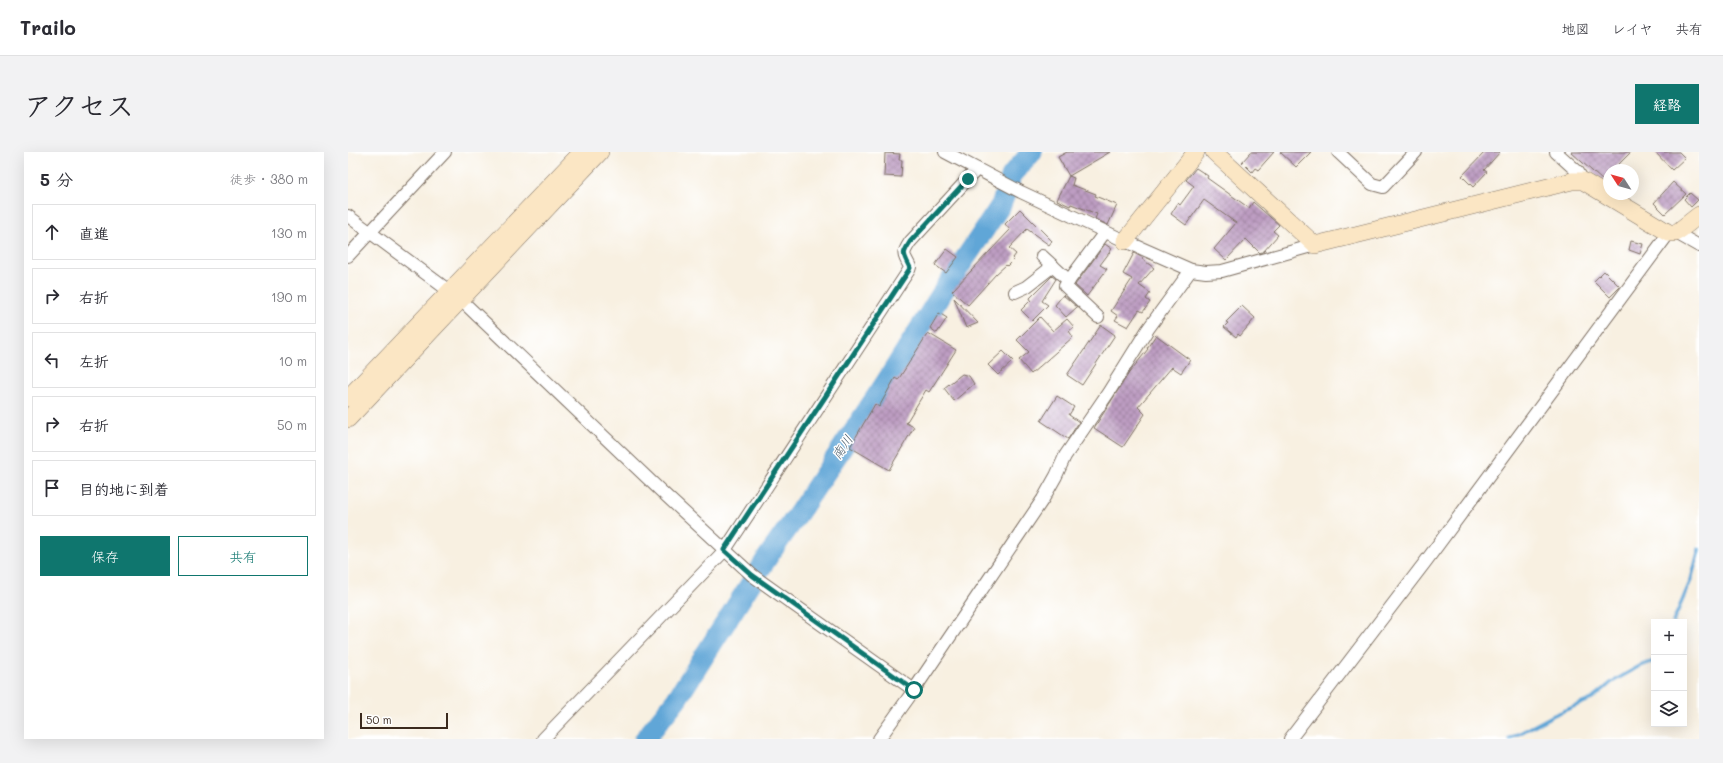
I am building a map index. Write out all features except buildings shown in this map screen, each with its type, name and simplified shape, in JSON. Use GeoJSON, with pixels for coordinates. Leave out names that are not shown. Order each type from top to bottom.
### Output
{"type":"FeatureCollection","features":[{"type":"Feature","properties":{"kind":"street"},"geometry":{"type":"LineString","coordinates":[[348,256],[446,152]]}},
{"type":"Feature","properties":{"kind":"street"},"geometry":{"type":"LineString","coordinates":[[348,419],[455,294],[582,152]]}},
{"type":"Feature","properties":{"kind":"street"},"geometry":{"type":"LineString","coordinates":[[348,398],[600,152]]}},
{"type":"Feature","properties":{"kind":"street"},"geometry":{"type":"LineString","coordinates":[[945,152],[1021,192],[1105,232],[1191,270],[1222,271],[1315,245],[1572,181],[1582,181],[1673,233],[1699,246]]}},
{"type":"Feature","properties":{"kind":"street"},"geometry":{"type":"LineString","coordinates":[[1125,241],[1196,152]]}},
{"type":"Feature","properties":{"kind":"street"},"geometry":{"type":"LineString","coordinates":[[1214,152],[1315,245]]}},
{"type":"Feature","properties":{"kind":"street"},"geometry":{"type":"LineString","coordinates":[[1338,152],[1372,184],[1384,187],[1416,152]]}},
{"type":"Feature","properties":{"kind":"street"},"geometry":{"type":"LineString","coordinates":[[1556,152],[1578,172],[1582,181]]}},
{"type":"Feature","properties":{"kind":"street"},"geometry":{"type":"LineString","coordinates":[[543,739],[724,550],[909,270],[910,268],[904,256],[904,251],[910,242],[982,171]]}},
{"type":"Feature","properties":{"kind":"street"},"geometry":{"type":"LineString","coordinates":[[1290,739],[1673,233],[1699,215]]}},
{"type":"Feature","properties":{"kind":"street"},"geometry":{"type":"LineString","coordinates":[[348,216],[455,294],[661,491],[756,578],[914,690]]}},
{"type":"Feature","properties":{"kind":"street"},"geometry":{"type":"LineString","coordinates":[[1098,317],[1065,286],[1105,232]]}},
{"type":"Feature","properties":{"kind":"street"},"geometry":{"type":"LineString","coordinates":[[1042,256],[1069,281]]}},
{"type":"Feature","properties":{"kind":"street"},"geometry":{"type":"LineString","coordinates":[[1015,292],[1026,287],[1053,266]]}},
{"type":"Feature","properties":{"kind":"street"},"geometry":{"type":"LineString","coordinates":[[879,739],[914,690],[1043,499],[1056,476],[1064,456],[1108,393],[1148,329],[1191,270]]}},
{"type":"Feature","properties":{"kind":"waterway","name":"南川"},"geometry":{"type":"LineString","coordinates":[[645,739],[676,700],[769,555],[884,385],[942,293],[1001,205],[1012,175],[1032,152]]}},
{"type":"Feature","properties":{"kind":"waterway"},"geometry":{"type":"LineString","coordinates":[[1674,619],[1691,580],[1699,549]]}},
{"type":"Feature","properties":{"kind":"waterway"},"geometry":{"type":"LineString","coordinates":[[1509,739],[1554,715],[1592,699],[1612,682],[1638,667],[1651,662]]}},
{"type":"Feature","properties":{"kind":"route"},"geometry":{"type":"LineString","coordinates":[[914,690],[752,575],[724,550],[909,270],[910,268],[908,262],[903,254],[904,251],[910,242],[968,179]]}}]}
